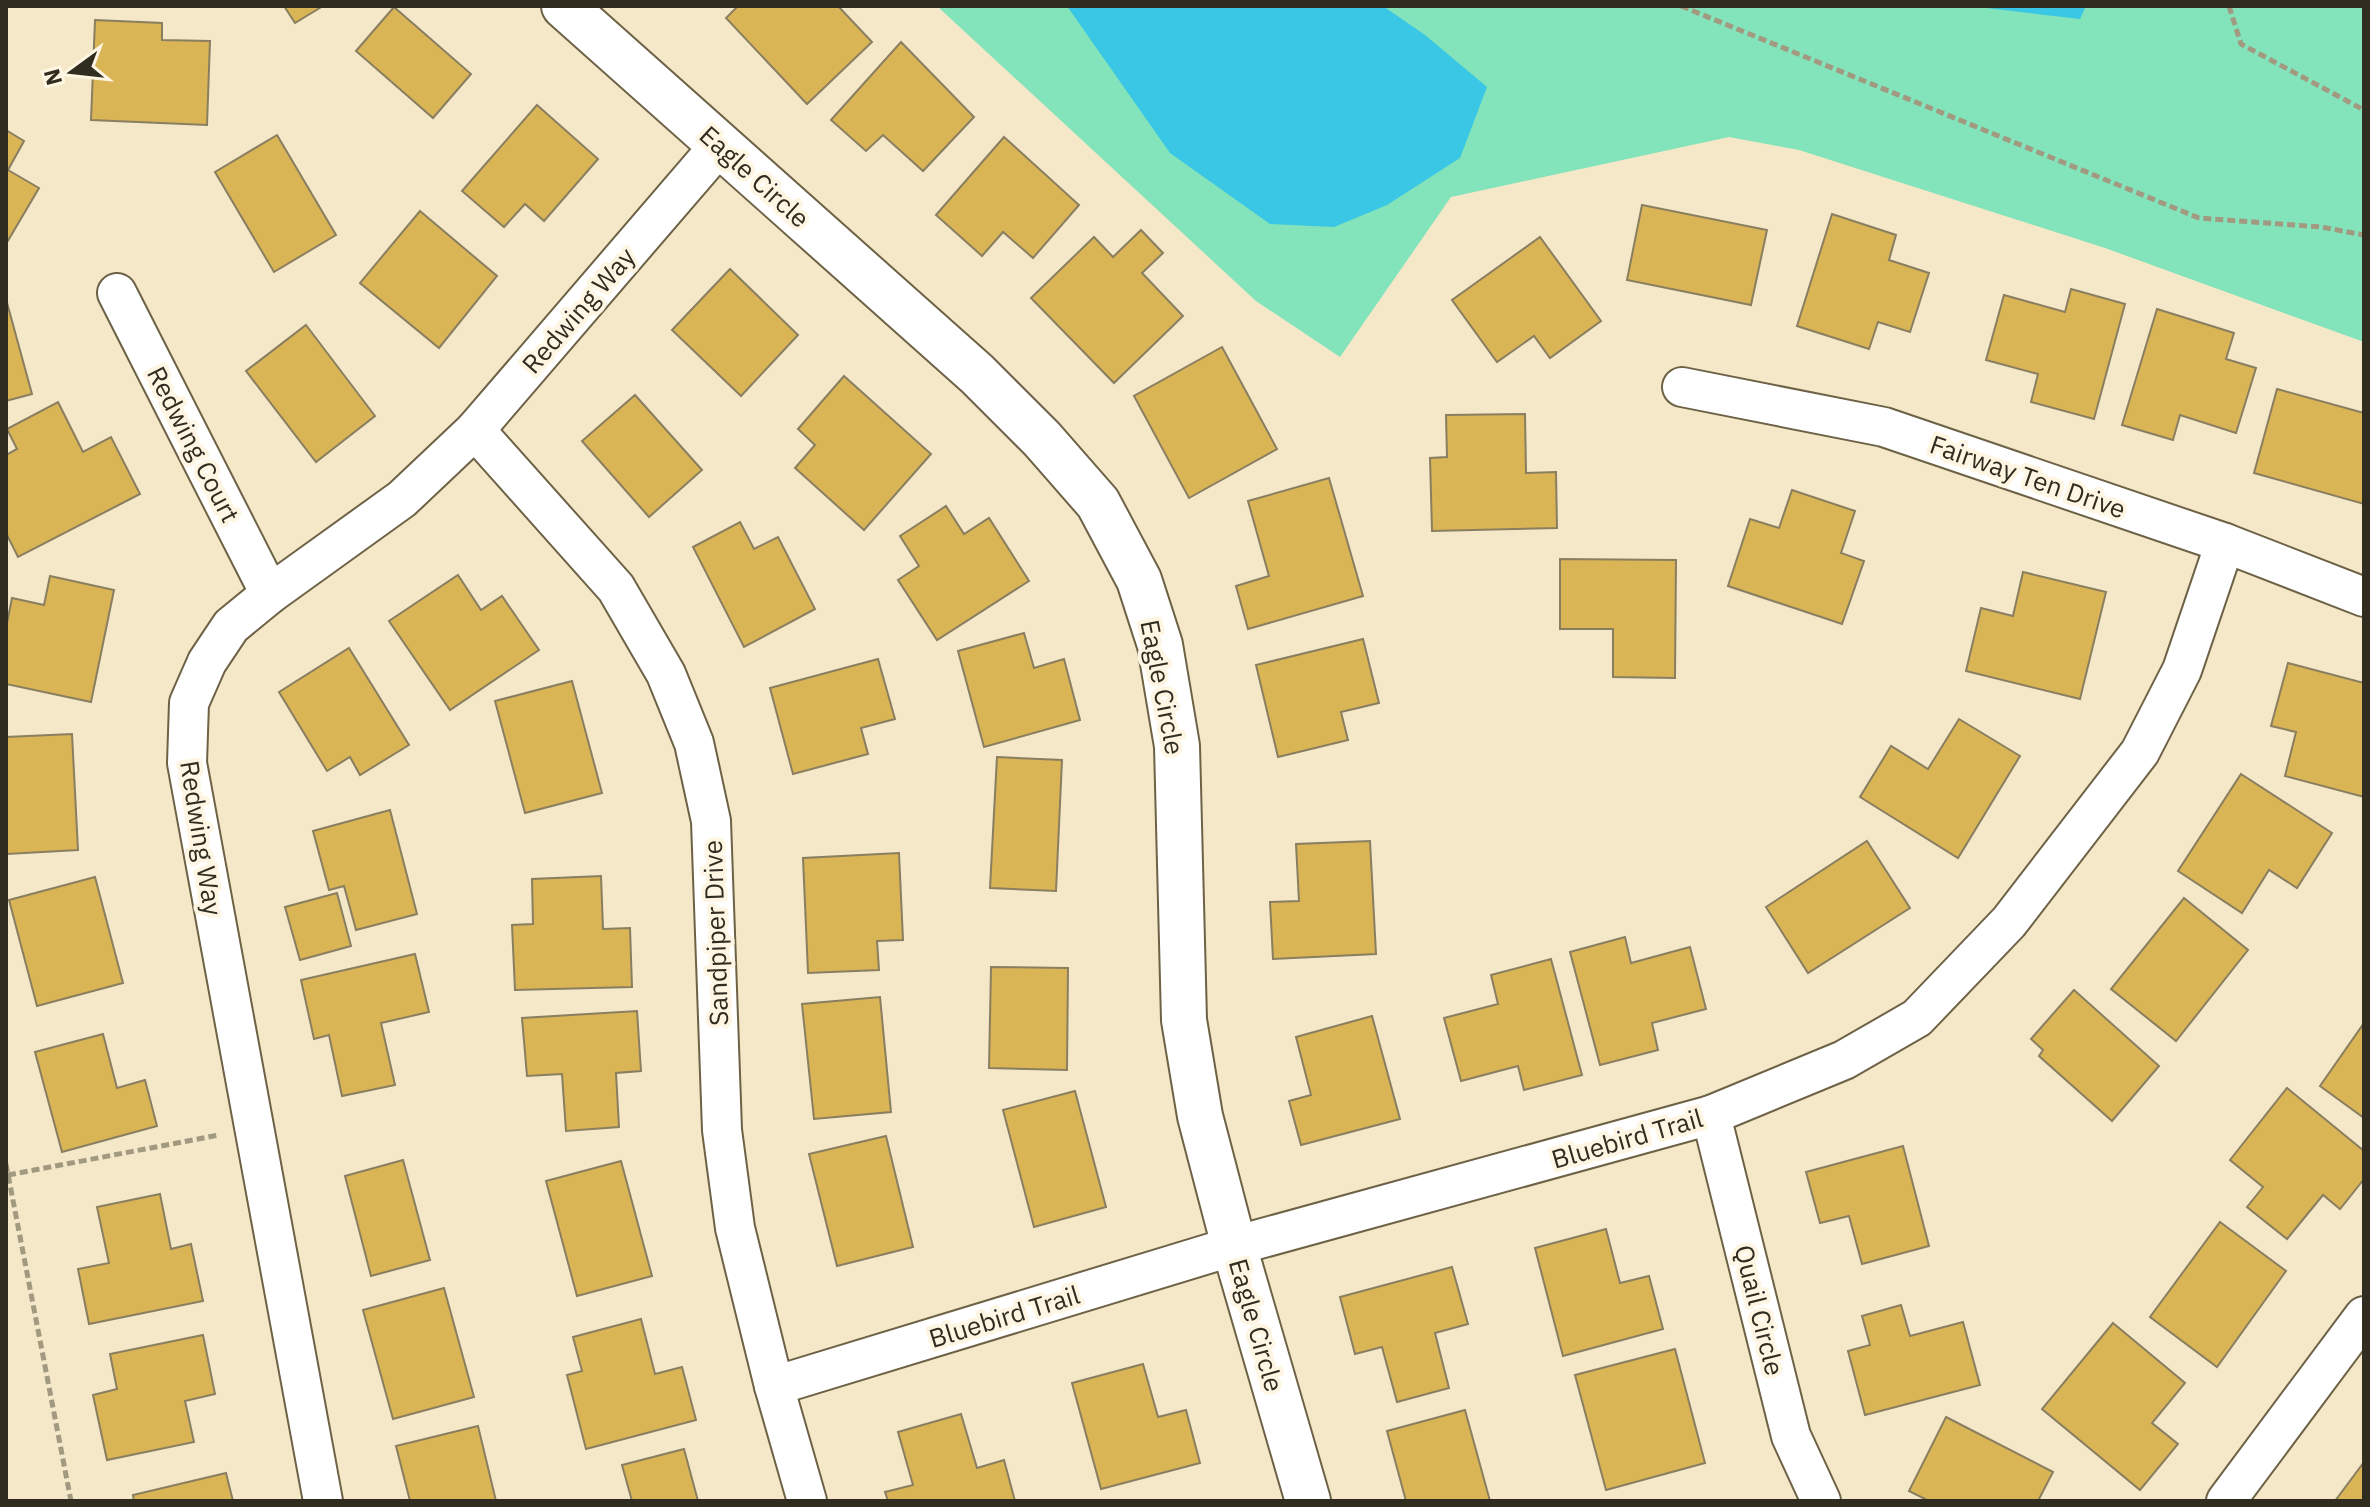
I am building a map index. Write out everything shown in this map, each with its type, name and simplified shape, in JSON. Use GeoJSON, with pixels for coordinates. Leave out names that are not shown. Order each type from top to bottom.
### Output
{"type":"FeatureCollection","features":[{"type":"Feature","properties":{"kind":"street","name":"Eagle Circle"},"geometry":{"type":"LineString","coordinates":[[564,6],[977,374],[1042,439],[1098,503],[1139,580],[1160,645],[1177,746],[1184,1020],[1200,1116],[1308,1501]]}},
{"type":"Feature","properties":{"kind":"street","name":"Redwing Way"},"geometry":{"type":"LineString","coordinates":[[323,1501],[187,763],[189,703],[207,662],[231,626],[270,594],[402,499],[475,430],[720,145]]}},
{"type":"Feature","properties":{"kind":"street","name":"Redwing Court"},"geometry":{"type":"LineString","coordinates":[[117,293],[270,594]]}},
{"type":"Feature","properties":{"kind":"street","name":"Fairway Ten Drive"},"geometry":{"type":"LineString","coordinates":[[1682,387],[1884,427],[2225,543],[2364,597]]}},
{"type":"Feature","properties":{"kind":"street","name":"Sandpiper Drive"},"geometry":{"type":"LineString","coordinates":[[475,430],[616,588],[666,674],[694,743],[711,821],[722,1130],[735,1228],[774,1386],[807,1501]]}},
{"type":"Feature","properties":{"kind":"street","name":"Bluebird Trail"},"geometry":{"type":"LineString","coordinates":[[774,1386],[1234,1246],[1711,1115],[1844,1060],[1917,1018],[2009,922],[2140,752],[2182,670],[2225,543]]}},
{"type":"Feature","properties":{"kind":"street","name":"Quail Circle"},"geometry":{"type":"LineString","coordinates":[[1711,1115],[1791,1436],[1821,1501]]}},
{"type":"Feature","properties":{"kind":"street"},"geometry":{"type":"LineString","coordinates":[[2226,1501],[2364,1316]]}},
{"type":"Feature","properties":{"kind":"path"},"geometry":{"type":"LineString","coordinates":[[1681,6],[2199,218],[2321,227],[2364,235]]}},
{"type":"Feature","properties":{"kind":"path"},"geometry":{"type":"LineString","coordinates":[[2229,6],[2241,44],[2364,110]]}},
{"type":"Feature","properties":{"kind":"path"},"geometry":{"type":"LineString","coordinates":[[8,1175],[254,1128]]}},
{"type":"Feature","properties":{"kind":"path"},"geometry":{"type":"LineString","coordinates":[[6,1164],[71,1501]]}},
{"type":"Feature","properties":{"kind":"green space"},"geometry":{"type":"Polygon","coordinates":[[[937,6],[2364,6],[2364,342],[2105,248],[1799,150],[1729,137],[1451,197],[1340,357],[1256,301],[937,6]]]}},
{"type":"Feature","properties":{"kind":"water"},"geometry":{"type":"Polygon","coordinates":[[[1067,6],[1383,6],[1425,35],[1487,87],[1460,158],[1387,205],[1334,227],[1270,224],[1170,153],[1067,6]]]}},
{"type":"Feature","properties":{"kind":"water"},"geometry":{"type":"Polygon","coordinates":[[[1969,6],[2086,6],[2080,19],[1969,6]]]}},
{"type":"Feature","properties":{"kind":"building"},"geometry":{"type":"Polygon","coordinates":[[[284,6],[323,6],[295,23],[284,6]]]}},
{"type":"Feature","properties":{"kind":"building"},"geometry":{"type":"Polygon","coordinates":[[[738,6],[838,6],[872,42],[807,104],[726,18],[738,6]]]}},
{"type":"Feature","properties":{"kind":"building"},"geometry":{"type":"Polygon","coordinates":[[[394,7],[471,74],[433,118],[356,51],[394,7]]]}},
{"type":"Feature","properties":{"kind":"building"},"geometry":{"type":"Polygon","coordinates":[[[95,20],[162,23],[162,40],[210,41],[207,125],[91,120],[95,20]]]}},
{"type":"Feature","properties":{"kind":"building"},"geometry":{"type":"Polygon","coordinates":[[[901,42],[974,117],[923,171],[883,135],[866,151],[831,120],[901,42]]]}},
{"type":"Feature","properties":{"kind":"building"},"geometry":{"type":"Polygon","coordinates":[[[537,105],[598,159],[544,221],[525,204],[504,227],[462,191],[537,105]]]}},
{"type":"Feature","properties":{"kind":"building"},"geometry":{"type":"Polygon","coordinates":[[[6,130],[24,141],[8,170],[39,188],[6,244],[6,130]]]}},
{"type":"Feature","properties":{"kind":"building"},"geometry":{"type":"Polygon","coordinates":[[[277,135],[336,235],[274,272],[215,172],[277,135]]]}},
{"type":"Feature","properties":{"kind":"building"},"geometry":{"type":"Polygon","coordinates":[[[1004,137],[1079,205],[1033,258],[1003,232],[982,256],[936,215],[1004,137]]]}},
{"type":"Feature","properties":{"kind":"building"},"geometry":{"type":"Polygon","coordinates":[[[1642,205],[1767,230],[1751,305],[1627,280],[1642,205]]]}},
{"type":"Feature","properties":{"kind":"building"},"geometry":{"type":"Polygon","coordinates":[[[420,211],[497,276],[439,348],[360,283],[420,211]]]}},
{"type":"Feature","properties":{"kind":"building"},"geometry":{"type":"Polygon","coordinates":[[[1832,214],[1896,235],[1889,260],[1929,273],[1910,332],[1878,322],[1869,349],[1797,326],[1832,214]]]}},
{"type":"Feature","properties":{"kind":"building"},"geometry":{"type":"Polygon","coordinates":[[[1141,230],[1163,253],[1142,273],[1183,316],[1114,383],[1031,298],[1094,237],[1113,257],[1141,230]]]}},
{"type":"Feature","properties":{"kind":"building"},"geometry":{"type":"Polygon","coordinates":[[[1540,237],[1601,321],[1550,358],[1534,336],[1497,362],[1452,300],[1540,237]]]}},
{"type":"Feature","properties":{"kind":"building"},"geometry":{"type":"Polygon","coordinates":[[[730,269],[798,335],[741,396],[672,330],[730,269]]]}},
{"type":"Feature","properties":{"kind":"building"},"geometry":{"type":"Polygon","coordinates":[[[2071,289],[2125,304],[2094,419],[2031,402],[2038,374],[1986,360],[2004,295],[2065,312],[2071,289]]]}},
{"type":"Feature","properties":{"kind":"building"},"geometry":{"type":"Polygon","coordinates":[[[6,299],[32,394],[6,401],[6,299]]]}},
{"type":"Feature","properties":{"kind":"building"},"geometry":{"type":"Polygon","coordinates":[[[2157,309],[2234,333],[2226,359],[2256,368],[2236,433],[2180,415],[2173,440],[2122,425],[2157,309]]]}},
{"type":"Feature","properties":{"kind":"building"},"geometry":{"type":"Polygon","coordinates":[[[306,325],[375,416],[316,462],[246,371],[306,325]]]}},
{"type":"Feature","properties":{"kind":"building"},"geometry":{"type":"Polygon","coordinates":[[[1222,347],[1277,449],[1189,498],[1134,396],[1222,347]]]}},
{"type":"Feature","properties":{"kind":"building"},"geometry":{"type":"Polygon","coordinates":[[[844,376],[931,454],[864,530],[795,468],[815,445],[798,429],[844,376]]]}},
{"type":"Feature","properties":{"kind":"building"},"geometry":{"type":"Polygon","coordinates":[[[2277,389],[2364,413],[2364,504],[2254,473],[2277,389]]]}},
{"type":"Feature","properties":{"kind":"building"},"geometry":{"type":"Polygon","coordinates":[[[635,395],[702,470],[649,517],[582,441],[635,395]]]}},
{"type":"Feature","properties":{"kind":"building"},"geometry":{"type":"Polygon","coordinates":[[[58,402],[83,452],[111,437],[140,494],[18,557],[6,533],[6,455],[17,449],[7,429],[58,402]]]}},
{"type":"Feature","properties":{"kind":"building"},"geometry":{"type":"Polygon","coordinates":[[[1525,414],[1526,473],[1556,472],[1557,528],[1432,531],[1430,458],[1447,457],[1446,415],[1525,414]]]}},
{"type":"Feature","properties":{"kind":"building"},"geometry":{"type":"Polygon","coordinates":[[[1329,478],[1363,596],[1248,629],[1236,586],[1269,576],[1248,501],[1329,478]]]}},
{"type":"Feature","properties":{"kind":"building"},"geometry":{"type":"Polygon","coordinates":[[[1792,490],[1855,511],[1841,553],[1864,561],[1842,624],[1728,586],[1750,519],[1779,528],[1792,490]]]}},
{"type":"Feature","properties":{"kind":"building"},"geometry":{"type":"Polygon","coordinates":[[[946,506],[964,534],[989,518],[1029,581],[937,640],[898,580],[919,566],[900,536],[946,506]]]}},
{"type":"Feature","properties":{"kind":"building"},"geometry":{"type":"Polygon","coordinates":[[[740,522],[754,549],[778,537],[815,609],[744,647],[693,547],[740,522]]]}},
{"type":"Feature","properties":{"kind":"building"},"geometry":{"type":"Polygon","coordinates":[[[1560,559],[1676,560],[1675,678],[1613,677],[1613,629],[1560,629],[1560,559]]]}},
{"type":"Feature","properties":{"kind":"building"},"geometry":{"type":"Polygon","coordinates":[[[2023,572],[2106,592],[2080,699],[1966,671],[1981,608],[2013,616],[2023,572]]]}},
{"type":"Feature","properties":{"kind":"building"},"geometry":{"type":"Polygon","coordinates":[[[458,575],[481,610],[502,596],[539,650],[450,710],[389,621],[458,575]]]}},
{"type":"Feature","properties":{"kind":"building"},"geometry":{"type":"Polygon","coordinates":[[[50,576],[114,590],[91,702],[6,684],[6,628],[12,598],[44,605],[50,576]]]}},
{"type":"Feature","properties":{"kind":"building"},"geometry":{"type":"Polygon","coordinates":[[[1024,633],[1034,668],[1064,659],[1080,720],[984,747],[958,651],[1024,633]]]}},
{"type":"Feature","properties":{"kind":"building"},"geometry":{"type":"Polygon","coordinates":[[[1363,639],[1379,703],[1341,712],[1348,740],[1278,757],[1256,665],[1363,639]]]}},
{"type":"Feature","properties":{"kind":"building"},"geometry":{"type":"Polygon","coordinates":[[[349,648],[409,745],[360,775],[350,757],[327,771],[279,692],[349,648]]]}},
{"type":"Feature","properties":{"kind":"building"},"geometry":{"type":"Polygon","coordinates":[[[878,659],[895,719],[861,728],[868,754],[793,774],[770,688],[878,659]]]}},
{"type":"Feature","properties":{"kind":"building"},"geometry":{"type":"Polygon","coordinates":[[[2288,663],[2364,683],[2364,797],[2285,776],[2296,732],[2271,726],[2288,663]]]}},
{"type":"Feature","properties":{"kind":"building"},"geometry":{"type":"Polygon","coordinates":[[[572,681],[602,793],[525,813],[495,701],[572,681]]]}},
{"type":"Feature","properties":{"kind":"building"},"geometry":{"type":"Polygon","coordinates":[[[1959,719],[2020,756],[1958,858],[1860,797],[1891,746],[1928,769],[1959,719]]]}},
{"type":"Feature","properties":{"kind":"building"},"geometry":{"type":"Polygon","coordinates":[[[72,734],[78,850],[7,854],[6,737],[72,734]]]}},
{"type":"Feature","properties":{"kind":"building"},"geometry":{"type":"Polygon","coordinates":[[[997,757],[1062,760],[1056,891],[990,888],[997,757]]]}},
{"type":"Feature","properties":{"kind":"building"},"geometry":{"type":"Polygon","coordinates":[[[2241,774],[2332,833],[2297,888],[2269,870],[2242,913],[2178,871],[2241,774]]]}},
{"type":"Feature","properties":{"kind":"building"},"geometry":{"type":"Polygon","coordinates":[[[390,810],[417,914],[356,930],[344,886],[329,890],[313,831],[390,810]]]}},
{"type":"Feature","properties":{"kind":"building"},"geometry":{"type":"Polygon","coordinates":[[[1370,841],[1376,954],[1273,959],[1270,902],[1299,901],[1296,844],[1370,841]]]}},
{"type":"Feature","properties":{"kind":"building"},"geometry":{"type":"Polygon","coordinates":[[[1867,841],[1910,908],[1808,973],[1766,907],[1867,841]]]}},
{"type":"Feature","properties":{"kind":"building"},"geometry":{"type":"Polygon","coordinates":[[[899,853],[903,940],[877,941],[879,970],[808,973],[803,858],[899,853]]]}},
{"type":"Feature","properties":{"kind":"building"},"geometry":{"type":"Polygon","coordinates":[[[601,876],[603,929],[630,928],[632,987],[515,990],[512,925],[533,924],[532,879],[601,876]]]}},
{"type":"Feature","properties":{"kind":"building"},"geometry":{"type":"Polygon","coordinates":[[[95,877],[123,983],[37,1006],[9,900],[95,877]]]}},
{"type":"Feature","properties":{"kind":"building"},"geometry":{"type":"Polygon","coordinates":[[[337,893],[351,946],[300,960],[285,907],[337,893]]]}},
{"type":"Feature","properties":{"kind":"building"},"geometry":{"type":"Polygon","coordinates":[[[2184,898],[2248,950],[2176,1041],[2111,989],[2184,898]]]}},
{"type":"Feature","properties":{"kind":"building"},"geometry":{"type":"Polygon","coordinates":[[[1625,937],[1631,963],[1690,947],[1706,1009],[1652,1023],[1658,1050],[1600,1065],[1570,952],[1625,937]]]}},
{"type":"Feature","properties":{"kind":"building"},"geometry":{"type":"Polygon","coordinates":[[[415,954],[429,1012],[381,1023],[395,1085],[342,1096],[329,1035],[314,1039],[301,980],[415,954]]]}},
{"type":"Feature","properties":{"kind":"building"},"geometry":{"type":"Polygon","coordinates":[[[1551,959],[1582,1075],[1524,1090],[1518,1066],[1461,1081],[1444,1018],[1498,1004],[1491,975],[1551,959]]]}},
{"type":"Feature","properties":{"kind":"building"},"geometry":{"type":"Polygon","coordinates":[[[991,967],[1068,968],[1067,1070],[989,1068],[991,967]]]}},
{"type":"Feature","properties":{"kind":"building"},"geometry":{"type":"Polygon","coordinates":[[[2074,990],[2159,1066],[2112,1121],[2039,1056],[2043,1050],[2031,1039],[2074,990]]]}},
{"type":"Feature","properties":{"kind":"building"},"geometry":{"type":"Polygon","coordinates":[[[880,997],[891,1112],[814,1119],[802,1004],[880,997]]]}},
{"type":"Feature","properties":{"kind":"building"},"geometry":{"type":"Polygon","coordinates":[[[637,1011],[641,1071],[616,1073],[619,1127],[566,1131],[562,1074],[527,1076],[522,1018],[637,1011]]]}},
{"type":"Feature","properties":{"kind":"building"},"geometry":{"type":"Polygon","coordinates":[[[1372,1016],[1400,1119],[1301,1145],[1289,1101],[1311,1095],[1296,1037],[1372,1016]]]}},
{"type":"Feature","properties":{"kind":"building"},"geometry":{"type":"Polygon","coordinates":[[[2364,1023],[2364,1118],[2320,1086],[2364,1023]]]}},
{"type":"Feature","properties":{"kind":"building"},"geometry":{"type":"Polygon","coordinates":[[[103,1034],[117,1088],[145,1080],[157,1126],[62,1152],[35,1052],[103,1034]]]}},
{"type":"Feature","properties":{"kind":"building"},"geometry":{"type":"Polygon","coordinates":[[[2287,1088],[2364,1151],[2364,1179],[2340,1209],[2323,1195],[2287,1239],[2247,1207],[2263,1187],[2230,1160],[2287,1088]]]}},
{"type":"Feature","properties":{"kind":"building"},"geometry":{"type":"Polygon","coordinates":[[[1075,1091],[1106,1207],[1034,1227],[1003,1110],[1075,1091]]]}},
{"type":"Feature","properties":{"kind":"building"},"geometry":{"type":"Polygon","coordinates":[[[886,1136],[913,1247],[837,1266],[809,1154],[886,1136]]]}},
{"type":"Feature","properties":{"kind":"building"},"geometry":{"type":"Polygon","coordinates":[[[1903,1146],[1929,1246],[1862,1264],[1849,1216],[1820,1223],[1806,1172],[1903,1146]]]}},
{"type":"Feature","properties":{"kind":"building"},"geometry":{"type":"Polygon","coordinates":[[[403,1160],[430,1260],[371,1276],[345,1176],[403,1160]]]}},
{"type":"Feature","properties":{"kind":"building"},"geometry":{"type":"Polygon","coordinates":[[[621,1161],[652,1276],[577,1296],[546,1181],[621,1161]]]}},
{"type":"Feature","properties":{"kind":"building"},"geometry":{"type":"Polygon","coordinates":[[[160,1194],[171,1249],[191,1244],[203,1301],[89,1324],[78,1269],[109,1263],[97,1207],[160,1194]]]}},
{"type":"Feature","properties":{"kind":"building"},"geometry":{"type":"Polygon","coordinates":[[[2220,1222],[2286,1271],[2217,1367],[2150,1317],[2220,1222]]]}},
{"type":"Feature","properties":{"kind":"building"},"geometry":{"type":"Polygon","coordinates":[[[1606,1229],[1620,1283],[1649,1276],[1663,1329],[1563,1356],[1535,1248],[1606,1229]]]}},
{"type":"Feature","properties":{"kind":"building"},"geometry":{"type":"Polygon","coordinates":[[[1452,1267],[1468,1324],[1435,1333],[1449,1388],[1397,1402],[1382,1347],[1355,1354],[1340,1297],[1452,1267]]]}},
{"type":"Feature","properties":{"kind":"building"},"geometry":{"type":"Polygon","coordinates":[[[444,1288],[474,1397],[393,1419],[363,1310],[444,1288]]]}},
{"type":"Feature","properties":{"kind":"building"},"geometry":{"type":"Polygon","coordinates":[[[1901,1305],[1910,1336],[1963,1322],[1980,1385],[1865,1415],[1848,1351],[1870,1345],[1862,1316],[1901,1305]]]}},
{"type":"Feature","properties":{"kind":"building"},"geometry":{"type":"Polygon","coordinates":[[[641,1319],[655,1374],[682,1367],[696,1420],[586,1449],[567,1375],[582,1371],[573,1337],[641,1319]]]}},
{"type":"Feature","properties":{"kind":"building"},"geometry":{"type":"Polygon","coordinates":[[[2113,1323],[2185,1383],[2152,1423],[2178,1444],[2140,1490],[2042,1409],[2113,1323]]]}},
{"type":"Feature","properties":{"kind":"building"},"geometry":{"type":"Polygon","coordinates":[[[203,1335],[215,1394],[185,1401],[194,1442],[107,1460],[93,1395],[117,1389],[110,1354],[203,1335]]]}},
{"type":"Feature","properties":{"kind":"building"},"geometry":{"type":"Polygon","coordinates":[[[1675,1349],[1705,1463],[1606,1490],[1575,1375],[1675,1349]]]}},
{"type":"Feature","properties":{"kind":"building"},"geometry":{"type":"Polygon","coordinates":[[[1143,1364],[1158,1417],[1186,1410],[1200,1463],[1101,1489],[1072,1383],[1143,1364]]]}},
{"type":"Feature","properties":{"kind":"building"},"geometry":{"type":"Polygon","coordinates":[[[1465,1410],[1490,1501],[1406,1501],[1387,1431],[1465,1410]]]}},
{"type":"Feature","properties":{"kind":"building"},"geometry":{"type":"Polygon","coordinates":[[[961,1414],[977,1468],[1004,1460],[1015,1501],[888,1501],[885,1492],[913,1485],[898,1432],[961,1414]]]}},
{"type":"Feature","properties":{"kind":"building"},"geometry":{"type":"Polygon","coordinates":[[[1946,1417],[2053,1472],[2038,1501],[1929,1501],[1909,1491],[1946,1417]]]}},
{"type":"Feature","properties":{"kind":"building"},"geometry":{"type":"Polygon","coordinates":[[[478,1426],[496,1501],[410,1501],[396,1446],[478,1426]]]}},
{"type":"Feature","properties":{"kind":"building"},"geometry":{"type":"Polygon","coordinates":[[[684,1449],[698,1501],[632,1501],[622,1465],[684,1449]]]}},
{"type":"Feature","properties":{"kind":"building"},"geometry":{"type":"Polygon","coordinates":[[[2364,1462],[2364,1501],[2335,1501],[2364,1462]]]}},
{"type":"Feature","properties":{"kind":"building"},"geometry":{"type":"Polygon","coordinates":[[[226,1473],[233,1501],[134,1501],[133,1495],[226,1473]]]}}]}
